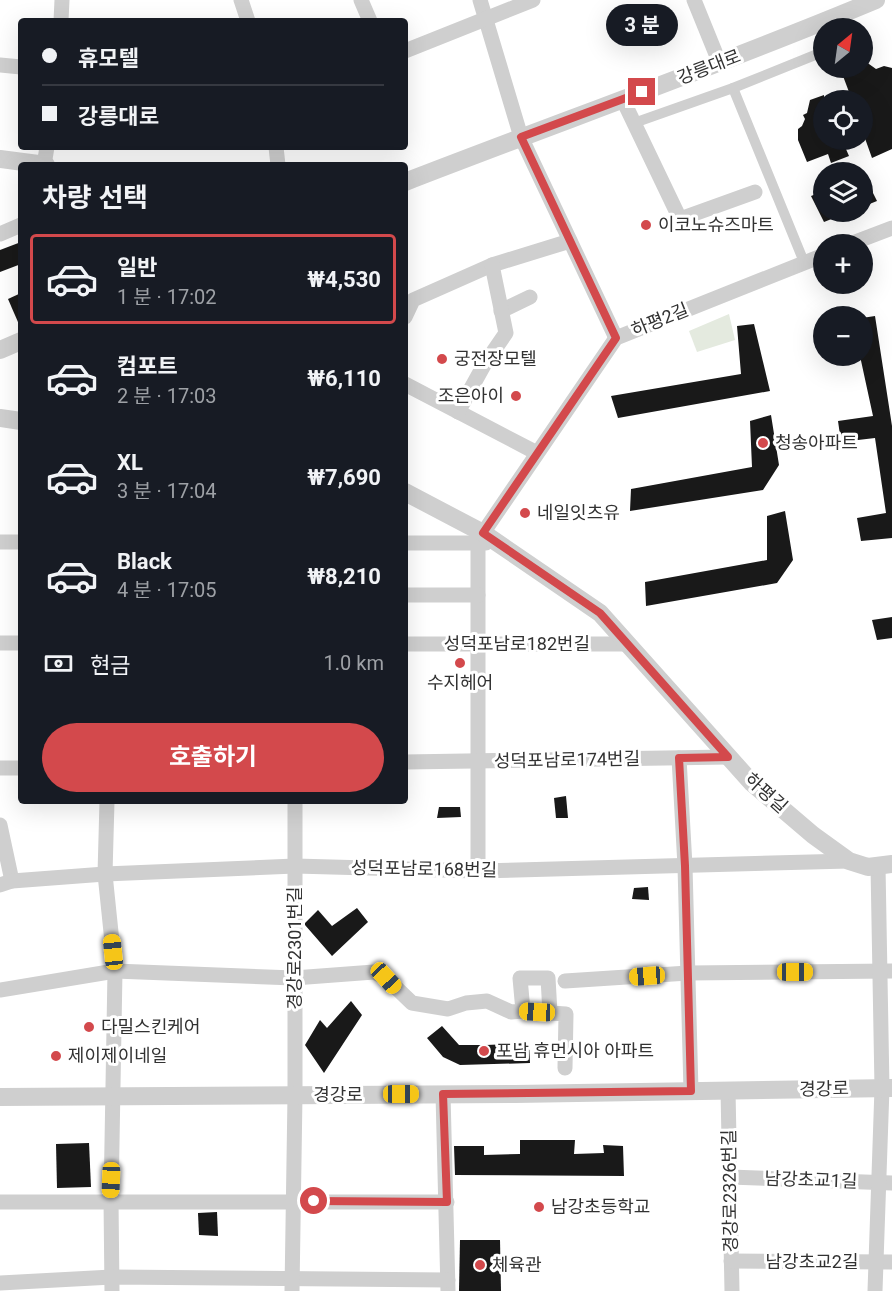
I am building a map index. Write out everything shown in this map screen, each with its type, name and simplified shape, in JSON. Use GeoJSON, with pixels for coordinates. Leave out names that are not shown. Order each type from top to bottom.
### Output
{"type":"FeatureCollection","features":[{"type":"Feature","properties":{"kind":"street"},"geometry":{"type":"LineString","coordinates":[[60,18],[62,0]]}},
{"type":"Feature","properties":{"kind":"street"},"geometry":{"type":"LineString","coordinates":[[241,0],[247,18]]}},
{"type":"Feature","properties":{"kind":"street"},"geometry":{"type":"LineString","coordinates":[[361,0],[369,18]]}},
{"type":"Feature","properties":{"kind":"street"},"geometry":{"type":"LineString","coordinates":[[480,0],[521,137],[616,338]]}},
{"type":"Feature","properties":{"kind":"street"},"geometry":{"type":"LineString","coordinates":[[408,50],[533,0]]}},
{"type":"Feature","properties":{"kind":"street"},"geometry":{"type":"LineString","coordinates":[[694,0],[720,64]]}},
{"type":"Feature","properties":{"kind":"street","name":"강릉대로"},"geometry":{"type":"LineString","coordinates":[[408,181],[720,64],[876,0]]}},
{"type":"Feature","properties":{"kind":"street"},"geometry":{"type":"LineString","coordinates":[[634,123],[733,88],[813,56]]}},
{"type":"Feature","properties":{"kind":"street"},"geometry":{"type":"LineString","coordinates":[[0,65],[18,67]]}},
{"type":"Feature","properties":{"kind":"street"},"geometry":{"type":"LineString","coordinates":[[733,88],[804,262]]}},
{"type":"Feature","properties":{"kind":"street"},"geometry":{"type":"LineString","coordinates":[[623,100],[680,219],[755,192]]}},
{"type":"Feature","properties":{"kind":"street"},"geometry":{"type":"LineString","coordinates":[[0,159],[22,162]]}},
{"type":"Feature","properties":{"kind":"street"},"geometry":{"type":"LineString","coordinates":[[0,234],[18,226]]}},
{"type":"Feature","properties":{"kind":"street"},"geometry":{"type":"LineString","coordinates":[[873,235],[892,228]]}},
{"type":"Feature","properties":{"kind":"street"},"geometry":{"type":"LineString","coordinates":[[409,296],[492,265],[570,241]]}},
{"type":"Feature","properties":{"kind":"street","name":"하평2길"},"geometry":{"type":"LineString","coordinates":[[486,540],[537,453],[616,338],[813,259]]}},
{"type":"Feature","properties":{"kind":"street"},"geometry":{"type":"LineString","coordinates":[[458,412],[484,365],[506,333],[492,265]]}},
{"type":"Feature","properties":{"kind":"street"},"geometry":{"type":"LineString","coordinates":[[501,311],[530,297]]}},
{"type":"Feature","properties":{"kind":"street"},"geometry":{"type":"LineString","coordinates":[[0,350],[18,342]]}},
{"type":"Feature","properties":{"kind":"street"},"geometry":{"type":"LineString","coordinates":[[408,386],[537,453]]}},
{"type":"Feature","properties":{"kind":"street"},"geometry":{"type":"LineString","coordinates":[[0,418],[18,421]]}},
{"type":"Feature","properties":{"kind":"street","name":"하평길"},"geometry":{"type":"LineString","coordinates":[[408,494],[486,540],[600,613],[752,783],[813,835],[849,861],[868,867],[885,865]]}},
{"type":"Feature","properties":{"kind":"street"},"geometry":{"type":"LineString","coordinates":[[408,543],[486,540],[478,595],[478,872]]}},
{"type":"Feature","properties":{"kind":"street"},"geometry":{"type":"LineString","coordinates":[[0,542],[18,542]]}},
{"type":"Feature","properties":{"kind":"street"},"geometry":{"type":"LineString","coordinates":[[408,596],[478,595]]}},
{"type":"Feature","properties":{"kind":"street"},"geometry":{"type":"LineString","coordinates":[[0,643],[18,643]]}},
{"type":"Feature","properties":{"kind":"street","name":"성덕포남로182번길"},"geometry":{"type":"LineString","coordinates":[[408,644],[628,644]]}},
{"type":"Feature","properties":{"kind":"street","name":"성덕포남로174번길"},"geometry":{"type":"LineString","coordinates":[[408,762],[728,757]]}},
{"type":"Feature","properties":{"kind":"street"},"geometry":{"type":"LineString","coordinates":[[679,758],[685,866],[691,1091]]}},
{"type":"Feature","properties":{"kind":"street"},"geometry":{"type":"LineString","coordinates":[[0,768],[18,768]]}},
{"type":"Feature","properties":{"kind":"street"},"geometry":{"type":"LineString","coordinates":[[107,804],[105,874],[115,971],[111,1200],[112,1284]]}},
{"type":"Feature","properties":{"kind":"street","name":"경강로2301번길"},"geometry":{"type":"LineString","coordinates":[[292,1284],[295,1095],[295,804]]}},
{"type":"Feature","properties":{"kind":"street"},"geometry":{"type":"LineString","coordinates":[[0,825],[6,883]]}},
{"type":"Feature","properties":{"kind":"street","name":"성덕포남로168번길"},"geometry":{"type":"LineString","coordinates":[[6,883],[105,874],[295,866],[478,872],[849,861]]}},
{"type":"Feature","properties":{"kind":"street"},"geometry":{"type":"LineString","coordinates":[[875,1291],[876,1262],[886,1183],[885,865]]}},
{"type":"Feature","properties":{"kind":"street"},"geometry":{"type":"LineString","coordinates":[[0,990],[115,971],[294,978],[374,972],[386,978],[412,1004],[448,1009],[466,1003],[487,1001],[511,1012],[566,1014],[565,1068]]}},
{"type":"Feature","properties":{"kind":"street"},"geometry":{"type":"LineString","coordinates":[[566,981],[688,973],[886,971]]}},
{"type":"Feature","properties":{"kind":"street"},"geometry":{"type":"LineString","coordinates":[[523,1011],[520,978],[548,978],[550,1012]]}},
{"type":"Feature","properties":{"kind":"street","name":"경강로"},"geometry":{"type":"LineString","coordinates":[[0,1097],[887,1088]]}},
{"type":"Feature","properties":{"kind":"street","name":"경강로2326번길"},"geometry":{"type":"LineString","coordinates":[[728,1090],[732,1291]]}},
{"type":"Feature","properties":{"kind":"street"},"geometry":{"type":"LineString","coordinates":[[0,1283],[448,1285],[443,1094]]}},
{"type":"Feature","properties":{"kind":"street","name":"남강초교1길"},"geometry":{"type":"LineString","coordinates":[[730,1177],[886,1183]]}},
{"type":"Feature","properties":{"kind":"street"},"geometry":{"type":"LineString","coordinates":[[0,1202],[111,1200],[447,1202]]}},
{"type":"Feature","properties":{"kind":"street","name":"남강초교2길"},"geometry":{"type":"LineString","coordinates":[[731,1261],[892,1262]]}},
{"type":"Feature","properties":{"kind":"shaded area"},"geometry":{"type":"Polygon","coordinates":[[[729,314],[735,340],[697,352],[689,331],[729,314]]]}},
{"type":"Feature","properties":{"kind":"building"},"geometry":{"type":"Polygon","coordinates":[[[884,66],[892,68],[892,149],[872,158],[869,150],[873,150],[873,90],[848,90],[844,78],[873,78],[873,67],[876,69],[884,66]]]}},
{"type":"Feature","properties":{"kind":"building"},"geometry":{"type":"Polygon","coordinates":[[[813,99],[813,150],[846,150],[849,156],[831,162],[828,154],[807,162],[798,140],[798,129],[805,119],[803,115],[807,113],[810,100],[813,99]]]}},
{"type":"Feature","properties":{"kind":"building"},"geometry":{"type":"Polygon","coordinates":[[[18,243],[18,265],[0,272],[0,250],[18,243]]]}},
{"type":"Feature","properties":{"kind":"building"},"geometry":{"type":"Polygon","coordinates":[[[18,294],[18,322],[8,299],[18,294]]]}},
{"type":"Feature","properties":{"kind":"building"},"geometry":{"type":"Polygon","coordinates":[[[873,316],[875,316],[892,426],[892,538],[861,541],[857,518],[886,513],[875,438],[841,442],[838,421],[873,416],[862,366],[873,366],[873,316]]]}},
{"type":"Feature","properties":{"kind":"building","name":"청송아파트"},"geometry":{"type":"Polygon","coordinates":[[[754,324],[770,391],[618,418],[611,396],[741,374],[737,326],[754,324]]]}},
{"type":"Feature","properties":{"kind":"building","name":"청송아파트"},"geometry":{"type":"Polygon","coordinates":[[[771,415],[779,465],[763,490],[630,511],[631,489],[752,467],[750,421],[771,415]]]}},
{"type":"Feature","properties":{"kind":"building"},"geometry":{"type":"Polygon","coordinates":[[[785,511],[793,560],[777,583],[646,606],[645,582],[767,560],[767,516],[785,511]]]}},
{"type":"Feature","properties":{"kind":"building"},"geometry":{"type":"Polygon","coordinates":[[[892,617],[892,638],[877,640],[872,620],[892,617]]]}},
{"type":"Feature","properties":{"kind":"building"},"geometry":{"type":"Polygon","coordinates":[[[566,796],[568,818],[556,818],[554,798],[566,796]]]}},
{"type":"Feature","properties":{"kind":"building"},"geometry":{"type":"Polygon","coordinates":[[[439,807],[460,807],[461,817],[437,818],[439,807]]]}},
{"type":"Feature","properties":{"kind":"building"},"geometry":{"type":"Polygon","coordinates":[[[648,887],[649,900],[632,899],[634,888],[648,887]]]}},
{"type":"Feature","properties":{"kind":"building"},"geometry":{"type":"Polygon","coordinates":[[[357,908],[368,922],[332,956],[305,925],[318,910],[332,926],[357,908]]]}},
{"type":"Feature","properties":{"kind":"building"},"geometry":{"type":"Polygon","coordinates":[[[351,1001],[362,1015],[324,1073],[305,1045],[320,1020],[327,1028],[351,1001]]]}},
{"type":"Feature","properties":{"kind":"building","name":"포남 휴먼시아 아파트"},"geometry":{"type":"Polygon","coordinates":[[[442,1026],[459,1045],[529,1043],[530,1063],[460,1065],[443,1057],[427,1038],[442,1026]]]}},
{"type":"Feature","properties":{"kind":"building"},"geometry":{"type":"Polygon","coordinates":[[[520,1140],[575,1140],[574,1154],[604,1153],[603,1145],[623,1146],[624,1176],[455,1175],[454,1146],[484,1146],[484,1155],[520,1154],[520,1140]]]}},
{"type":"Feature","properties":{"kind":"building"},"geometry":{"type":"Polygon","coordinates":[[[89,1143],[91,1187],[57,1188],[56,1144],[89,1143]]]}},
{"type":"Feature","properties":{"kind":"building"},"geometry":{"type":"Polygon","coordinates":[[[217,1212],[218,1236],[199,1235],[198,1213],[217,1212]]]}},
{"type":"Feature","properties":{"kind":"building","name":"체육관"},"geometry":{"type":"Polygon","coordinates":[[[460,1240],[500,1240],[501,1291],[459,1291],[460,1240]]]}},
{"type":"Feature","properties":{"kind":"place","name":"이코노슈즈마트"},"geometry":{"type":"Point","coordinates":[646,225]}},
{"type":"Feature","properties":{"kind":"place","name":"궁전장모텔"},"geometry":{"type":"Point","coordinates":[442,359]}},
{"type":"Feature","properties":{"kind":"place","name":"조은아이"},"geometry":{"type":"Point","coordinates":[516,396]}},
{"type":"Feature","properties":{"kind":"place","name":"청송아파트"},"geometry":{"type":"Point","coordinates":[763,443]}},
{"type":"Feature","properties":{"kind":"place","name":"네일잇츠유"},"geometry":{"type":"Point","coordinates":[525,513]}},
{"type":"Feature","properties":{"kind":"place","name":"수지헤어"},"geometry":{"type":"Point","coordinates":[460,663]}},
{"type":"Feature","properties":{"kind":"place","name":"다밀스킨케어"},"geometry":{"type":"Point","coordinates":[89,1027]}},
{"type":"Feature","properties":{"kind":"place","name":"포남 휴먼시아 아파트"},"geometry":{"type":"Point","coordinates":[484,1051]}},
{"type":"Feature","properties":{"kind":"place","name":"제이제이네일"},"geometry":{"type":"Point","coordinates":[56,1056]}},
{"type":"Feature","properties":{"kind":"place","name":"남강초등학교"},"geometry":{"type":"Point","coordinates":[539,1207]}},
{"type":"Feature","properties":{"kind":"place","name":"체육관"},"geometry":{"type":"Point","coordinates":[480,1265]}},
{"type":"Feature","properties":{"kind":"route"},"geometry":{"type":"LineString","coordinates":[[314,1201],[447,1202],[443,1094],[691,1091],[685,866],[679,758],[728,757],[600,613],[483,533],[616,338],[521,137],[642,92]]}}]}
